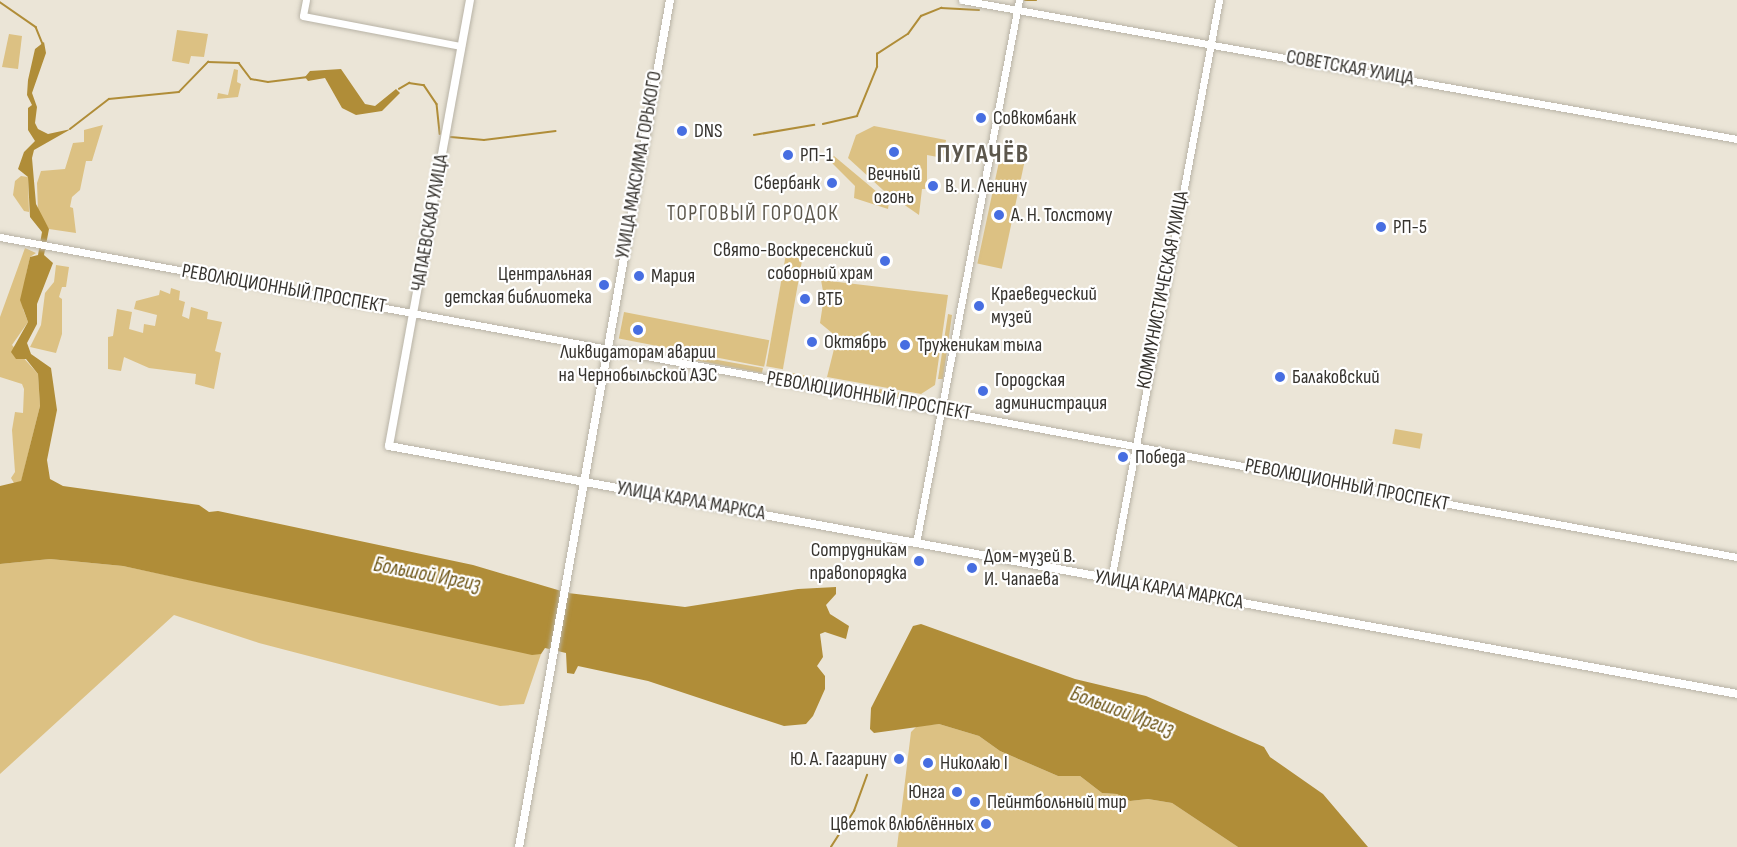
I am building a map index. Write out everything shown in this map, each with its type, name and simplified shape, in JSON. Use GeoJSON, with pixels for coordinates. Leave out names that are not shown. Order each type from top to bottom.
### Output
{"type":"FeatureCollection","features":[{"type":"Feature","properties":{"kind":"main road","name":"ЧАПАЕВСКАЯ УЛИЦА"},"geometry":{"type":"LineString","coordinates":[[389,446],[470,0]]}},
{"type":"Feature","properties":{"kind":"main road","name":"УЛИЦА МАКСИМА ГОРЬКОГО"},"geometry":{"type":"LineString","coordinates":[[519,847],[581,481],[670,0]]}},
{"type":"Feature","properties":{"kind":"main road","name":"УЛИЦА КАРЛА МАРКСА"},"geometry":{"type":"LineString","coordinates":[[389,446],[1737,694]]}},
{"type":"Feature","properties":{"kind":"street"},"geometry":{"type":"LineString","coordinates":[[306,0],[303,16],[461,46]]}},
{"type":"Feature","properties":{"kind":"street","name":"СОВЕТСКАЯ УЛИЦА"},"geometry":{"type":"LineString","coordinates":[[962,0],[1737,139]]}},
{"type":"Feature","properties":{"kind":"street"},"geometry":{"type":"LineString","coordinates":[[916,543],[1018,0]]}},
{"type":"Feature","properties":{"kind":"street","name":"КОММУНИСТИЧЕСКАЯ УЛИЦА"},"geometry":{"type":"LineString","coordinates":[[1111,580],[1134,445],[1219,0]]}},
{"type":"Feature","properties":{"kind":"street","name":"РЕВОЛЮЦИОННЫЙ ПРОСПЕКТ"},"geometry":{"type":"LineString","coordinates":[[0,237],[1737,557]]}},
{"type":"Feature","properties":{"kind":"shaded area"},"geometry":{"type":"Polygon","coordinates":[[[177,30],[208,34],[204,57],[191,56],[189,64],[172,61],[177,30]]]}},
{"type":"Feature","properties":{"kind":"shaded area"},"geometry":{"type":"Polygon","coordinates":[[[9,34],[22,36],[18,69],[2,67],[9,34]]]}},
{"type":"Feature","properties":{"kind":"shaded area"},"geometry":{"type":"Polygon","coordinates":[[[234,69],[238,70],[237,82],[241,84],[238,97],[217,99],[218,93],[228,95],[234,69]]]}},
{"type":"Feature","properties":{"kind":"shaded area"},"geometry":{"type":"Polygon","coordinates":[[[103,125],[92,161],[86,161],[80,190],[72,197],[70,207],[73,208],[76,233],[49,229],[38,212],[37,183],[41,171],[65,169],[73,143],[84,142],[84,130],[103,125]]]}},
{"type":"Feature","properties":{"kind":"shaded area"},"geometry":{"type":"Polygon","coordinates":[[[874,126],[946,140],[943,158],[927,155],[927,189],[922,189],[919,215],[883,190],[848,158],[856,135],[874,126]]]}},
{"type":"Feature","properties":{"kind":"shaded area"},"geometry":{"type":"Polygon","coordinates":[[[834,156],[889,202],[888,209],[854,198],[855,186],[830,161],[834,156]]]}},
{"type":"Feature","properties":{"kind":"shaded area"},"geometry":{"type":"Polygon","coordinates":[[[1000,157],[1024,162],[1002,269],[977,264],[1000,157]]]}},
{"type":"Feature","properties":{"kind":"shaded area"},"geometry":{"type":"Polygon","coordinates":[[[21,176],[28,177],[29,212],[24,211],[13,195],[15,181],[21,176]]]}},
{"type":"Feature","properties":{"kind":"shaded area"},"geometry":{"type":"Polygon","coordinates":[[[25,248],[36,253],[30,257],[26,275],[23,309],[28,322],[12,345],[38,374],[40,406],[21,482],[14,483],[11,478],[15,472],[12,430],[15,412],[23,413],[24,389],[22,384],[0,377],[0,317],[25,248]]]}},
{"type":"Feature","properties":{"kind":"shaded area"},"geometry":{"type":"Polygon","coordinates":[[[787,248],[804,251],[783,369],[766,366],[787,248]]]}},
{"type":"Feature","properties":{"kind":"shaded area"},"geometry":{"type":"Polygon","coordinates":[[[56,265],[69,267],[66,287],[62,287],[59,297],[62,299],[62,334],[56,353],[30,347],[41,325],[45,293],[54,282],[56,265]]]}},
{"type":"Feature","properties":{"kind":"shaded area"},"geometry":{"type":"Polygon","coordinates":[[[821,280],[948,295],[935,385],[921,394],[827,377],[837,337],[820,323],[824,297],[821,280]]]}},
{"type":"Feature","properties":{"kind":"shaded area"},"geometry":{"type":"Polygon","coordinates":[[[171,288],[180,291],[179,300],[185,302],[182,316],[189,319],[191,307],[208,312],[207,319],[222,322],[215,351],[221,353],[214,389],[195,384],[196,374],[149,368],[124,357],[121,371],[108,369],[108,337],[113,336],[117,309],[132,312],[129,329],[143,333],[144,324],[155,326],[157,315],[134,309],[136,301],[159,295],[160,290],[170,294],[171,288]]]}},
{"type":"Feature","properties":{"kind":"shaded area"},"geometry":{"type":"Polygon","coordinates":[[[624,312],[769,340],[764,367],[619,339],[624,312]]]}},
{"type":"Feature","properties":{"kind":"shaded area"},"geometry":{"type":"Polygon","coordinates":[[[948,314],[952,315],[943,379],[938,379],[948,314]]]}},
{"type":"Feature","properties":{"kind":"shaded area"},"geometry":{"type":"Polygon","coordinates":[[[695,356],[763,368],[762,373],[694,360],[695,356]]]}},
{"type":"Feature","properties":{"kind":"shaded area"},"geometry":{"type":"Polygon","coordinates":[[[787,372],[858,386],[858,390],[786,377],[787,372]]]}},
{"type":"Feature","properties":{"kind":"shaded area"},"geometry":{"type":"Polygon","coordinates":[[[864,386],[932,399],[931,403],[863,391],[864,386]]]}},
{"type":"Feature","properties":{"kind":"shaded area"},"geometry":{"type":"Polygon","coordinates":[[[1395,429],[1423,434],[1420,449],[1392,444],[1395,429]]]}},
{"type":"Feature","properties":{"kind":"shaded area"},"geometry":{"type":"Polygon","coordinates":[[[50,559],[123,566],[541,654],[524,704],[500,706],[259,643],[174,615],[0,774],[0,564],[50,559]]]}},
{"type":"Feature","properties":{"kind":"shaded area"},"geometry":{"type":"Polygon","coordinates":[[[939,724],[979,736],[1000,751],[1058,776],[1080,776],[1102,793],[1117,794],[1130,801],[1148,799],[1172,803],[1238,847],[897,847],[911,732],[917,726],[939,724]]]}},
{"type":"Feature","properties":{"kind":"water","name":"Большой Иргиз"},"geometry":{"type":"Polygon","coordinates":[[[44,42],[46,53],[32,93],[37,107],[35,123],[38,129],[48,134],[71,129],[34,150],[32,158],[36,204],[49,229],[44,255],[53,263],[37,304],[37,324],[27,343],[31,354],[51,368],[57,410],[47,460],[50,479],[63,486],[199,505],[209,512],[218,511],[473,565],[568,593],[685,607],[798,589],[836,587],[836,594],[826,605],[830,614],[849,626],[846,639],[825,632],[820,634],[823,657],[817,666],[825,676],[825,689],[813,716],[806,724],[784,726],[648,681],[578,666],[574,674],[567,673],[566,653],[545,648],[541,654],[532,655],[123,566],[50,559],[0,564],[0,486],[21,481],[40,406],[38,374],[26,359],[16,359],[11,352],[28,322],[20,300],[30,257],[38,255],[42,232],[30,217],[28,177],[18,169],[24,152],[35,141],[28,130],[28,108],[32,105],[27,95],[28,80],[35,49],[44,42]]]}},
{"type":"Feature","properties":{"kind":"water"},"geometry":{"type":"Polygon","coordinates":[[[341,69],[365,104],[375,106],[396,89],[400,93],[382,111],[356,115],[342,108],[325,78],[308,81],[305,77],[310,71],[341,69]]]}},
{"type":"Feature","properties":{"kind":"water","name":"Большой Иргиз"},"geometry":{"type":"Polygon","coordinates":[[[921,624],[1075,679],[1146,696],[1264,747],[1270,757],[1323,794],[1368,847],[1238,847],[1172,803],[1148,799],[1130,801],[1117,794],[1102,793],[1080,776],[1058,776],[1000,751],[979,736],[939,724],[874,733],[870,729],[871,708],[913,626],[921,624]]]}},
{"type":"Feature","properties":{"kind":"waterway"},"geometry":{"type":"LineString","coordinates":[[1025,0],[1036,0]]}},
{"type":"Feature","properties":{"kind":"waterway"},"geometry":{"type":"LineString","coordinates":[[0,2],[36,27],[43,44]]}},
{"type":"Feature","properties":{"kind":"waterway"},"geometry":{"type":"LineString","coordinates":[[823,124],[857,116],[877,67],[877,54],[908,34],[921,16],[941,8],[979,10]]}},
{"type":"Feature","properties":{"kind":"waterway"},"geometry":{"type":"LineString","coordinates":[[70,129],[109,99],[179,92],[208,62],[239,63],[251,79],[268,82],[306,77]]}},
{"type":"Feature","properties":{"kind":"waterway"},"geometry":{"type":"LineString","coordinates":[[399,89],[409,83],[424,85],[437,104],[440,134]]}},
{"type":"Feature","properties":{"kind":"waterway"},"geometry":{"type":"LineString","coordinates":[[754,135],[814,125]]}},
{"type":"Feature","properties":{"kind":"waterway"},"geometry":{"type":"LineString","coordinates":[[451,137],[484,140],[555,131]]}},
{"type":"Feature","properties":{"kind":"waterway"},"geometry":{"type":"LineString","coordinates":[[831,847],[854,811],[867,775]]}},
{"type":"Feature","properties":{"kind":"place","name":"Совкомбанк"},"geometry":{"type":"Point","coordinates":[981,118]}},
{"type":"Feature","properties":{"kind":"place","name":"DNS"},"geometry":{"type":"Point","coordinates":[682,131]}},
{"type":"Feature","properties":{"kind":"place","name":"Вечный огонь"},"geometry":{"type":"Point","coordinates":[894,152]}},
{"type":"Feature","properties":{"kind":"place","name":"РП-1"},"geometry":{"type":"Point","coordinates":[788,155]}},
{"type":"Feature","properties":{"kind":"place","name":"Сбербанк"},"geometry":{"type":"Point","coordinates":[832,183]}},
{"type":"Feature","properties":{"kind":"place","name":"В. И. Ленину"},"geometry":{"type":"Point","coordinates":[933,186]}},
{"type":"Feature","properties":{"kind":"place","name":"А. Н. Толстому"},"geometry":{"type":"Point","coordinates":[999,215]}},
{"type":"Feature","properties":{"kind":"place","name":"РП-5"},"geometry":{"type":"Point","coordinates":[1381,227]}},
{"type":"Feature","properties":{"kind":"place","name":"Свято-Воскресенский соборный храм"},"geometry":{"type":"Point","coordinates":[885,261]}},
{"type":"Feature","properties":{"kind":"place","name":"Мария"},"geometry":{"type":"Point","coordinates":[639,276]}},
{"type":"Feature","properties":{"kind":"place","name":"Центральная детская библиотека"},"geometry":{"type":"Point","coordinates":[604,285]}},
{"type":"Feature","properties":{"kind":"place","name":"ВТБ"},"geometry":{"type":"Point","coordinates":[805,299]}},
{"type":"Feature","properties":{"kind":"place","name":"Краеведческий музей"},"geometry":{"type":"Point","coordinates":[979,306]}},
{"type":"Feature","properties":{"kind":"place","name":"Ликвидаторам аварии на Чернобыльской АЭС"},"geometry":{"type":"Point","coordinates":[638,330]}},
{"type":"Feature","properties":{"kind":"place","name":"Октябрь"},"geometry":{"type":"Point","coordinates":[812,342]}},
{"type":"Feature","properties":{"kind":"place","name":"Труженикам тыла"},"geometry":{"type":"Point","coordinates":[905,345]}},
{"type":"Feature","properties":{"kind":"place","name":"Балаковский"},"geometry":{"type":"Point","coordinates":[1280,377]}},
{"type":"Feature","properties":{"kind":"place","name":"Городская администрация"},"geometry":{"type":"Point","coordinates":[983,391]}},
{"type":"Feature","properties":{"kind":"place","name":"Победа"},"geometry":{"type":"Point","coordinates":[1123,457]}},
{"type":"Feature","properties":{"kind":"place","name":"Сотрудникам правопорядка"},"geometry":{"type":"Point","coordinates":[919,561]}},
{"type":"Feature","properties":{"kind":"place","name":"Дом-музей В. И. Чапаева"},"geometry":{"type":"Point","coordinates":[972,568]}},
{"type":"Feature","properties":{"kind":"place","name":"Ю. А. Гагарину"},"geometry":{"type":"Point","coordinates":[899,759]}},
{"type":"Feature","properties":{"kind":"place","name":"Николаю I"},"geometry":{"type":"Point","coordinates":[928,763]}},
{"type":"Feature","properties":{"kind":"place","name":"Юнга"},"geometry":{"type":"Point","coordinates":[957,792]}},
{"type":"Feature","properties":{"kind":"place","name":"Пейнтбольный тир"},"geometry":{"type":"Point","coordinates":[975,802]}},
{"type":"Feature","properties":{"kind":"place","name":"Цветок влюблённых"},"geometry":{"type":"Point","coordinates":[986,824]}},
{"type":"Feature","properties":{"kind":"district","name":"ПУГАЧЁВ"},"geometry":{"type":"Point","coordinates":[983,155]}},
{"type":"Feature","properties":{"kind":"district","name":"ТОРГОВЫЙ ГОРОДОК"},"geometry":{"type":"Point","coordinates":[753,214]}}]}
